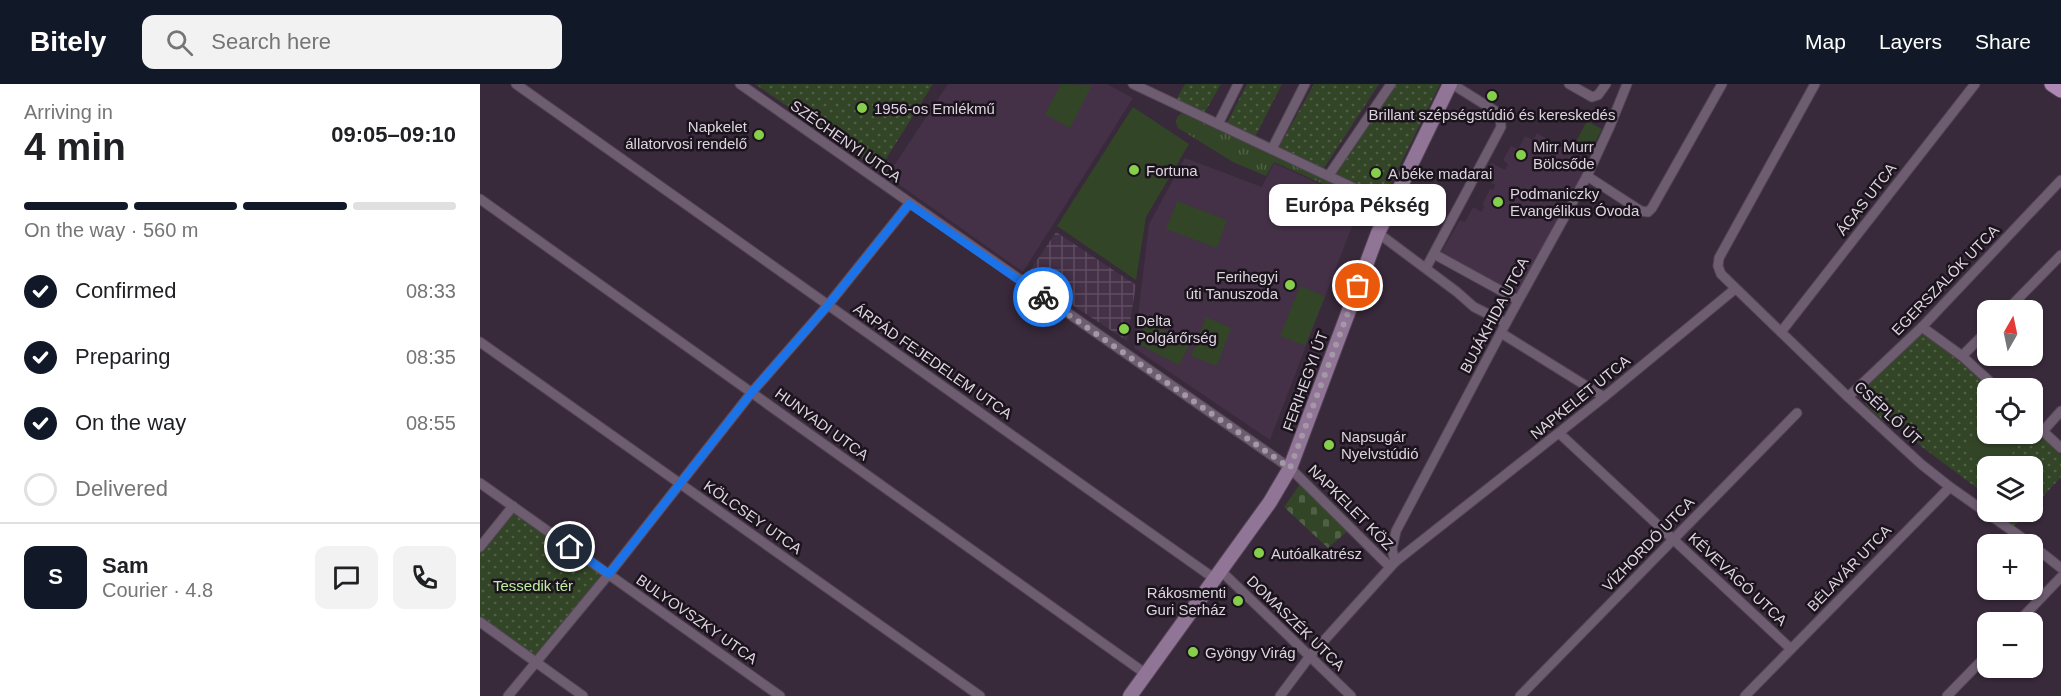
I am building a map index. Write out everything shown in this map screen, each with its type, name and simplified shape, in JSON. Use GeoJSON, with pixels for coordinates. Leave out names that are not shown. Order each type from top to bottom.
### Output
{"type":"FeatureCollection","features":[{"type":"Feature","properties":{"kind":"main road","name":"FERIHEGYI ÚT"},"geometry":{"type":"LineString","coordinates":[[1130,696],[1270,502],[1290,468],[1378,233],[1451,84]]}},
{"type":"Feature","properties":{"kind":"main road"},"geometry":{"type":"LineString","coordinates":[[2052,84],[2061,90]]}},
{"type":"Feature","properties":{"kind":"street","name":"ÁRPÁD FEJEDELEM UTCA"},"geometry":{"type":"LineString","coordinates":[[516,84],[828,305],[1218,575]]}},
{"type":"Feature","properties":{"kind":"street","name":"SZÉCHENYI UTCA"},"geometry":{"type":"LineString","coordinates":[[740,84],[1290,468]]}},
{"type":"Feature","properties":{"kind":"street"},"geometry":{"type":"LineString","coordinates":[[1134,84],[1390,205]]}},
{"type":"Feature","properties":{"kind":"street"},"geometry":{"type":"LineString","coordinates":[[1154,94],[1160,84]]}},
{"type":"Feature","properties":{"kind":"street"},"geometry":{"type":"LineString","coordinates":[[1218,124],[1238,84]]}},
{"type":"Feature","properties":{"kind":"street"},"geometry":{"type":"LineString","coordinates":[[1272,149],[1305,84]]}},
{"type":"Feature","properties":{"kind":"street"},"geometry":{"type":"LineString","coordinates":[[1329,175],[1391,84]]}},
{"type":"Feature","properties":{"kind":"street","name":"FERIHEGYI ÚT"},"geometry":{"type":"LineString","coordinates":[[1426,268],[1501,127],[1502,120],[1500,114],[1451,84]]}},
{"type":"Feature","properties":{"kind":"street"},"geometry":{"type":"LineString","coordinates":[[1569,84],[1592,96],[1598,95],[1606,84]]}},
{"type":"Feature","properties":{"kind":"street","name":"BUJÁKHIDA UTCA"},"geometry":{"type":"LineString","coordinates":[[1393,564],[1392,549],[1396,531],[1518,300],[1587,176],[1627,84]]}},
{"type":"Feature","properties":{"kind":"street"},"geometry":{"type":"LineString","coordinates":[[1587,176],[1641,212],[1648,212],[1722,84]]}},
{"type":"Feature","properties":{"kind":"street"},"geometry":{"type":"LineString","coordinates":[[1735,289],[1721,274],[1718,266],[1719,258],[1815,84]]}},
{"type":"Feature","properties":{"kind":"street","name":"ÁGAS UTCA"},"geometry":{"type":"LineString","coordinates":[[1781,332],[1975,84]]}},
{"type":"Feature","properties":{"kind":"street","name":"EGERSZALÓK UTCA"},"geometry":{"type":"LineString","coordinates":[[1848,396],[1922,327],[2061,180]]}},
{"type":"Feature","properties":{"kind":"street","name":"HUNYADI UTCA"},"geometry":{"type":"LineString","coordinates":[[480,199],[1146,674]]}},
{"type":"Feature","properties":{"kind":"street"},"geometry":{"type":"LineString","coordinates":[[508,696],[609,574],[752,392],[828,305],[909,204]]}},
{"type":"Feature","properties":{"kind":"street"},"geometry":{"type":"LineString","coordinates":[[1378,233],[1474,307],[1506,323]]}},
{"type":"Feature","properties":{"kind":"street"},"geometry":{"type":"LineString","coordinates":[[1434,255],[1518,300]]}},
{"type":"Feature","properties":{"kind":"street"},"geometry":{"type":"LineString","coordinates":[[2017,300],[2061,255]]}},
{"type":"Feature","properties":{"kind":"street","name":"CSÉPLŐ ÚT"},"geometry":{"type":"LineString","coordinates":[[1735,289],[1848,396],[1950,487],[2016,534]]}},
{"type":"Feature","properties":{"kind":"street","name":"NAPKELET UTCA"},"geometry":{"type":"LineString","coordinates":[[1280,696],[1310,656],[1393,564],[1604,397],[1735,289]]}},
{"type":"Feature","properties":{"kind":"street"},"geometry":{"type":"LineString","coordinates":[[1922,327],[1962,356],[1986,378]]}},
{"type":"Feature","properties":{"kind":"street"},"geometry":{"type":"LineString","coordinates":[[1501,333],[1604,397]]}},
{"type":"Feature","properties":{"kind":"street"},"geometry":{"type":"LineString","coordinates":[[1962,356],[1977,341]]}},
{"type":"Feature","properties":{"kind":"street","name":"KÖLCSEY UTCA"},"geometry":{"type":"LineString","coordinates":[[480,342],[980,696]]}},
{"type":"Feature","properties":{"kind":"street"},"geometry":{"type":"LineString","coordinates":[[2061,411],[2043,431],[2061,448]]}},
{"type":"Feature","properties":{"kind":"street","name":"VÍZHORDÓ UTCA"},"geometry":{"type":"LineString","coordinates":[[1520,696],[1797,413]]}},
{"type":"Feature","properties":{"kind":"street","name":"KÉVEVÁGÓ UTCA"},"geometry":{"type":"LineString","coordinates":[[1558,433],[1791,649]]}},
{"type":"Feature","properties":{"kind":"street","name":"NAPKELET KÖZ"},"geometry":{"type":"LineString","coordinates":[[1290,468],[1393,564]]}},
{"type":"Feature","properties":{"kind":"street","name":"BULYOVSZKY UTCA"},"geometry":{"type":"LineString","coordinates":[[480,483],[780,696]]}},
{"type":"Feature","properties":{"kind":"street","name":"BÉLAVÁR UTCA"},"geometry":{"type":"LineString","coordinates":[[1745,696],[1950,487]]}},
{"type":"Feature","properties":{"kind":"street"},"geometry":{"type":"LineString","coordinates":[[480,547],[513,506]]}},
{"type":"Feature","properties":{"kind":"street","name":"CSÉPLŐ ÚT"},"geometry":{"type":"LineString","coordinates":[[2043,553],[2060,566]]}},
{"type":"Feature","properties":{"kind":"street","name":"DOMASZÉK UTCA"},"geometry":{"type":"LineString","coordinates":[[1218,575],[1310,656],[1351,696]]}},
{"type":"Feature","properties":{"kind":"street"},"geometry":{"type":"LineString","coordinates":[[2028,612],[2061,577]]}},
{"type":"Feature","properties":{"kind":"street"},"geometry":{"type":"LineString","coordinates":[[480,622],[583,696]]}},
{"type":"Feature","properties":{"kind":"street"},"geometry":{"type":"LineString","coordinates":[[1947,696],[1977,665]]}},
{"type":"Feature","properties":{"kind":"shaded area"},"geometry":{"type":"Polygon","coordinates":[[[948,84],[1107,84],[1133,98],[1023,272],[887,176],[948,84]]]}},
{"type":"Feature","properties":{"kind":"shaded area"},"geometry":{"type":"Polygon","coordinates":[[[1537,133],[1589,162],[1517,294],[1441,253],[1460,220],[1465,222],[1473,207],[1482,212],[1485,206],[1482,205],[1490,189],[1493,190],[1495,185],[1483,178],[1491,163],[1505,170],[1508,164],[1503,160],[1511,146],[1518,149],[1525,136],[1533,140],[1537,133]]]}},
{"type":"Feature","properties":{"kind":"shaded area"},"geometry":{"type":"Polygon","coordinates":[[[1185,158],[1262,187],[1274,163],[1361,203],[1270,440],[1134,348],[1149,224],[1185,158]]]}},
{"type":"Feature","properties":{"kind":"shaded area"},"geometry":{"type":"Polygon","coordinates":[[[1056,232],[1136,285],[1127,341],[1027,275],[1056,232]]]}},
{"type":"Feature","properties":{"kind":"green space"},"geometry":{"type":"Polygon","coordinates":[[[755,84],[933,84],[879,170],[755,84]]]}},
{"type":"Feature","properties":{"kind":"green space"},"geometry":{"type":"Polygon","coordinates":[[[1061,84],[1092,85],[1070,128],[1045,114],[1061,84]]]}},
{"type":"Feature","properties":{"kind":"green space"},"geometry":{"type":"Polygon","coordinates":[[[1185,84],[1221,84],[1205,112],[1176,100],[1185,84]]]}},
{"type":"Feature","properties":{"kind":"green space"},"geometry":{"type":"Polygon","coordinates":[[[1247,84],[1282,84],[1255,137],[1227,123],[1247,84]]]}},
{"type":"Feature","properties":{"kind":"green space"},"geometry":{"type":"Polygon","coordinates":[[[1314,84],[1379,84],[1324,168],[1279,147],[1314,84]]]}},
{"type":"Feature","properties":{"kind":"green space"},"geometry":{"type":"Polygon","coordinates":[[[1395,84],[1440,84],[1384,197],[1336,174],[1335,171],[1395,84]]]}},
{"type":"Feature","properties":{"kind":"green space","name":"Fortuna"},"geometry":{"type":"Polygon","coordinates":[[[1133,107],[1189,144],[1146,217],[1136,280],[1057,226],[1133,107]]]}},
{"type":"Feature","properties":{"kind":"green space"},"geometry":{"type":"Polygon","coordinates":[[[1182,113],[1336,185],[1334,189],[1274,162],[1266,176],[1233,162],[1178,128],[1177,117],[1182,113]]]}},
{"type":"Feature","properties":{"kind":"green space"},"geometry":{"type":"Polygon","coordinates":[[[1587,121],[1602,129],[1588,155],[1573,147],[1587,121]]]}},
{"type":"Feature","properties":{"kind":"green space"},"geometry":{"type":"Polygon","coordinates":[[[1177,201],[1227,220],[1217,248],[1166,229],[1177,201]]]}},
{"type":"Feature","properties":{"kind":"green space"},"geometry":{"type":"Polygon","coordinates":[[[1300,286],[1325,296],[1305,346],[1280,336],[1300,286]]]}},
{"type":"Feature","properties":{"kind":"green space"},"geometry":{"type":"Polygon","coordinates":[[[1206,317],[1231,328],[1217,366],[1191,356],[1206,317]]]}},
{"type":"Feature","properties":{"kind":"green space"},"geometry":{"type":"Polygon","coordinates":[[[1147,322],[1190,344],[1179,365],[1136,343],[1147,322]]]}},
{"type":"Feature","properties":{"kind":"green space"},"geometry":{"type":"Polygon","coordinates":[[[1922,333],[1979,378],[1977,444],[2043,444],[2043,438],[2061,455],[2061,477],[2043,496],[2043,456],[1977,456],[1977,488],[1922,447],[1889,417],[1884,422],[1867,406],[1859,393],[1922,333]]]}},
{"type":"Feature","properties":{"kind":"green space"},"geometry":{"type":"Polygon","coordinates":[[[1977,429],[1977,444],[2008,444],[2013,447],[2013,453],[2008,456],[1977,458],[1970,455],[1977,429]]]}},
{"type":"Feature","properties":{"kind":"green space"},"geometry":{"type":"Polygon","coordinates":[[[1300,484],[1349,530],[1328,548],[1284,507],[1300,484]]]}},
{"type":"Feature","properties":{"kind":"green space","name":"Tessedik tér"},"geometry":{"type":"Polygon","coordinates":[[[513,506],[609,574],[536,662],[480,622],[480,547],[513,506]]]}},
{"type":"Feature","properties":{"kind":"way so far"},"geometry":{"type":"LineString","coordinates":[[1043,297],[1290,468],[1358,286]]}},
{"type":"Feature","properties":{"kind":"place","name":"Brillant szépségstúdió és kereskedés"},"geometry":{"type":"Point","coordinates":[1492,96]}},
{"type":"Feature","properties":{"kind":"place","name":"1956-os Emlékmű"},"geometry":{"type":"Point","coordinates":[862,108]}},
{"type":"Feature","properties":{"kind":"place","name":"Napkelet állatorvosi rendelő"},"geometry":{"type":"Point","coordinates":[759,135]}},
{"type":"Feature","properties":{"kind":"place","name":"Mirr Murr Bölcsőde"},"geometry":{"type":"Point","coordinates":[1521,155]}},
{"type":"Feature","properties":{"kind":"place","name":"Fortuna"},"geometry":{"type":"Point","coordinates":[1134,170]}},
{"type":"Feature","properties":{"kind":"place","name":"A béke madarai"},"geometry":{"type":"Point","coordinates":[1376,173]}},
{"type":"Feature","properties":{"kind":"place","name":"Podmaniczky Evangélikus Óvoda"},"geometry":{"type":"Point","coordinates":[1498,202]}},
{"type":"Feature","properties":{"kind":"place","name":"Ferihegyi úti Tanuszoda"},"geometry":{"type":"Point","coordinates":[1290,285]}},
{"type":"Feature","properties":{"kind":"place","name":"Európa Pékség"},"geometry":{"type":"Point","coordinates":[1358,286]}},
{"type":"Feature","properties":{"kind":"place","name":"Delta Polgárőrség"},"geometry":{"type":"Point","coordinates":[1124,329]}},
{"type":"Feature","properties":{"kind":"place","name":"Napsugár Nyelvstúdió"},"geometry":{"type":"Point","coordinates":[1329,445]}},
{"type":"Feature","properties":{"kind":"place","name":"Autóalkatrész"},"geometry":{"type":"Point","coordinates":[1259,553]}},
{"type":"Feature","properties":{"kind":"place","name":"Rákosmenti Guri Serház"},"geometry":{"type":"Point","coordinates":[1238,601]}},
{"type":"Feature","properties":{"kind":"place","name":"Gyöngy Virág"},"geometry":{"type":"Point","coordinates":[1193,652]}},
{"type":"Feature","properties":{"kind":"route"},"geometry":{"type":"LineString","coordinates":[[570,547],[609,574],[752,392],[828,305],[909,204],[1043,297]]}}]}
